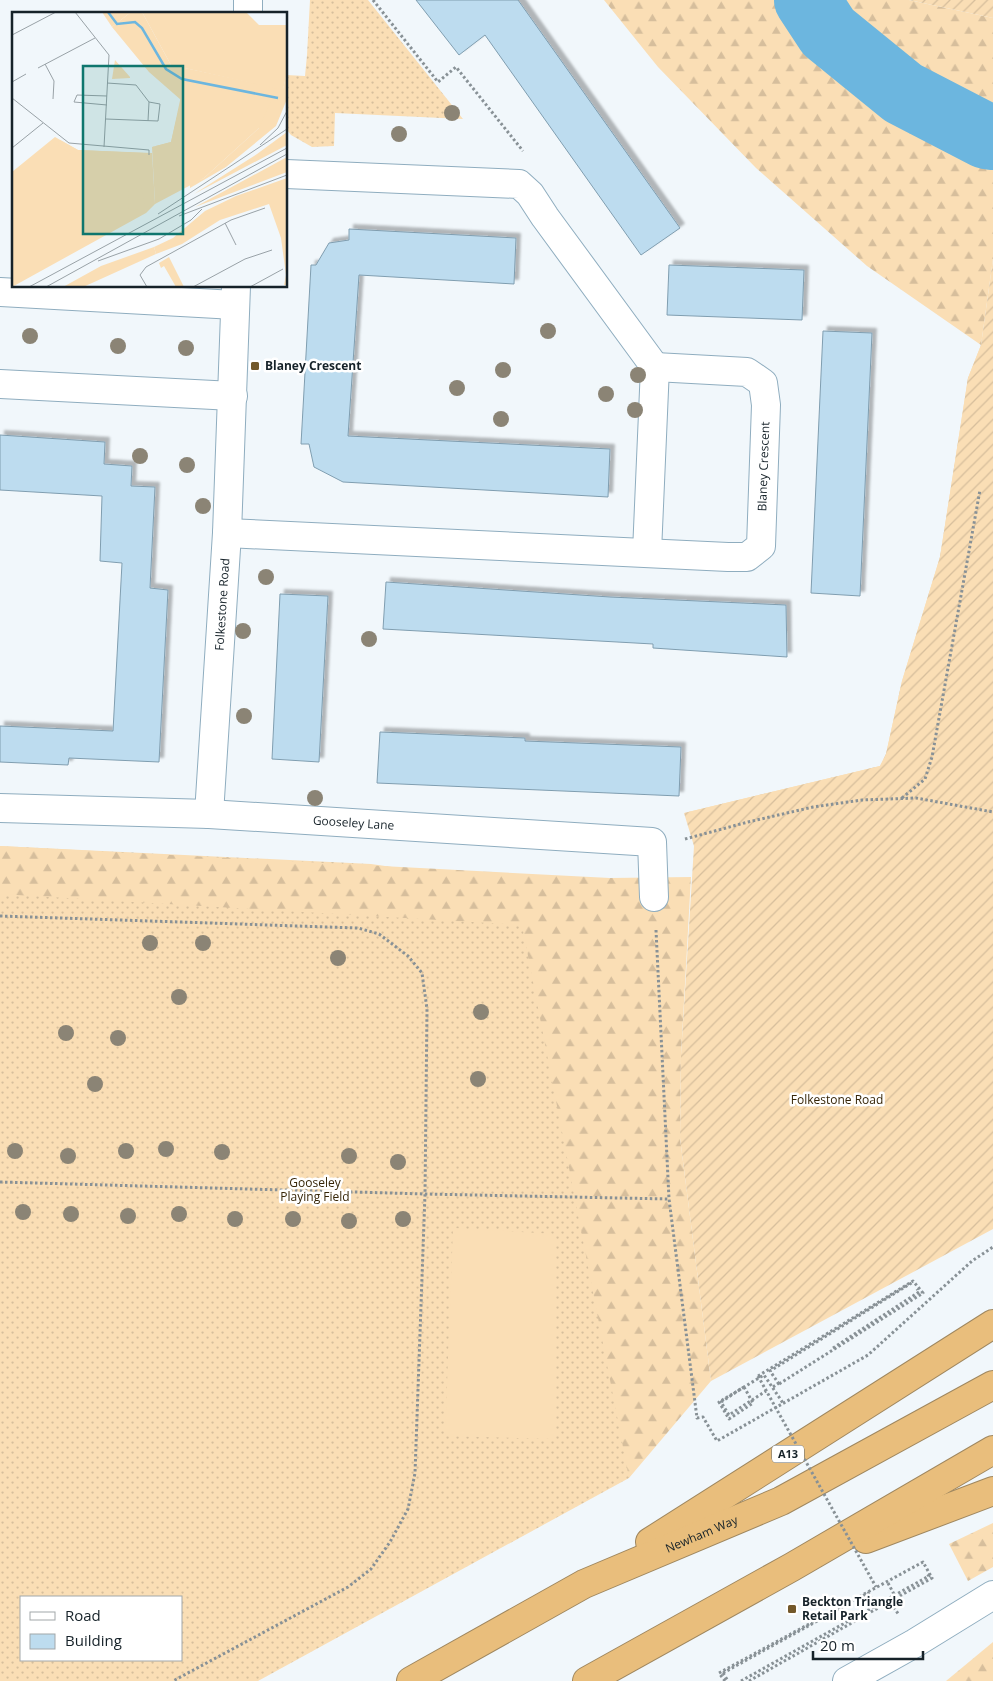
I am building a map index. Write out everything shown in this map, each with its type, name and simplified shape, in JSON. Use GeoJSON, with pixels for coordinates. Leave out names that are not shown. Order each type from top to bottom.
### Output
{"type":"FeatureCollection","features":[{"type":"Feature","properties":{"kind":"highway","name":"A13"},"geometry":{"type":"LineString","coordinates":[[584,1584],[993,1324]]}},
{"type":"Feature","properties":{"kind":"highway","name":"Newham Way"},"geometry":{"type":"LineString","coordinates":[[410,1681],[584,1584],[781,1500],[993,1385]]}},
{"type":"Feature","properties":{"kind":"highway"},"geometry":{"type":"LineString","coordinates":[[586,1681],[792,1567],[993,1450]]}},
{"type":"Feature","properties":{"kind":"highway"},"geometry":{"type":"LineString","coordinates":[[792,1567],[993,1491]]}},
{"type":"Feature","properties":{"kind":"street"},"geometry":{"type":"LineString","coordinates":[[288,174],[519,184],[530,194],[655,367],[647,552]]}},
{"type":"Feature","properties":{"kind":"street","name":"Folkestone Road"},"geometry":{"type":"LineString","coordinates":[[0,292],[236,296],[227,533],[209,814]]}},
{"type":"Feature","properties":{"kind":"street","name":"Blaney Crescent"},"geometry":{"type":"LineString","coordinates":[[227,533],[747,557],[761,546],[766,405],[763,383],[747,372],[655,367]]}},
{"type":"Feature","properties":{"kind":"street"},"geometry":{"type":"LineString","coordinates":[[0,384],[233,396]]}},
{"type":"Feature","properties":{"kind":"street","name":"Gooseley Lane"},"geometry":{"type":"LineString","coordinates":[[0,808],[209,814],[652,842]]}},
{"type":"Feature","properties":{"kind":"street"},"geometry":{"type":"LineString","coordinates":[[652,842],[654,897]]}},
{"type":"Feature","properties":{"kind":"street"},"geometry":{"type":"LineString","coordinates":[[846,1681],[915,1643],[993,1595]]}},
{"type":"Feature","properties":{"kind":"path"},"geometry":{"type":"LineString","coordinates":[[373,0],[438,82],[456,67],[524,152]]}},
{"type":"Feature","properties":{"kind":"path"},"geometry":{"type":"LineString","coordinates":[[900,799],[925,779],[932,757],[980,490]]}},
{"type":"Feature","properties":{"kind":"path"},"geometry":{"type":"LineString","coordinates":[[652,842],[684,839],[813,807],[862,800],[916,798],[993,812]]}},
{"type":"Feature","properties":{"kind":"path"},"geometry":{"type":"LineString","coordinates":[[654,897],[670,1199],[697,1418],[703,1417],[717,1440],[868,1355],[972,1261],[993,1247]]}},
{"type":"Feature","properties":{"kind":"path"},"geometry":{"type":"LineString","coordinates":[[0,916],[358,928],[379,934],[408,956],[422,974],[427,1009],[425,1194],[415,1473],[408,1508],[390,1542],[371,1568],[348,1587],[173,1681]]}},
{"type":"Feature","properties":{"kind":"path"},"geometry":{"type":"LineString","coordinates":[[0,1182],[670,1199]]}},
{"type":"Feature","properties":{"kind":"path"},"geometry":{"type":"LineString","coordinates":[[773,1387],[788,1377],[919,1292],[913,1282],[770,1371],[780,1384],[923,1293],[913,1281],[758,1376],[876,1588]]}},
{"type":"Feature","properties":{"kind":"path"},"geometry":{"type":"LineString","coordinates":[[766,1391],[756,1397],[750,1402],[729,1415],[721,1402],[744,1387],[748,1395],[754,1403],[729,1418],[719,1402],[748,1384],[764,1375],[782,1403]]}},
{"type":"Feature","properties":{"kind":"path"},"geometry":{"type":"LineString","coordinates":[[726,1681],[719,1673],[923,1562],[932,1578],[896,1598],[888,1583],[905,1573],[922,1564],[929,1576],[911,1586],[888,1598],[742,1681]]}},
{"type":"Feature","properties":{"kind":"path"},"geometry":{"type":"LineString","coordinates":[[726,1681],[723,1673],[868,1593],[878,1608],[749,1681]]}},
{"type":"Feature","properties":{"kind":"green space"},"geometry":{"type":"Polygon","coordinates":[[[310,0],[368,0],[463,119],[335,113],[334,146],[312,147],[288,131],[288,75],[305,76],[310,0]]]}},
{"type":"Feature","properties":{"kind":"green space"},"geometry":{"type":"Polygon","coordinates":[[[604,0],[909,0],[993,18],[993,259],[981,345],[867,266],[756,168],[658,67],[604,0]]]}},
{"type":"Feature","properties":{"kind":"green space"},"geometry":{"type":"Polygon","coordinates":[[[909,0],[993,0],[993,18],[909,0]]]}},
{"type":"Feature","properties":{"kind":"green space","name":"Folkestone Road"},"geometry":{"type":"Polygon","coordinates":[[[993,259],[993,1229],[711,1381],[680,1138],[681,1055],[694,846],[684,813],[880,766],[886,754],[902,681],[940,557],[968,378],[981,345],[993,259]]]}},
{"type":"Feature","properties":{"kind":"green space"},"geometry":{"type":"Polygon","coordinates":[[[981,345],[969,475],[886,790],[684,813],[880,766],[886,754],[902,681],[940,557],[968,378],[981,345]]]}},
{"type":"Feature","properties":{"kind":"green space","name":"Gooseley Playing Field"},"geometry":{"type":"Polygon","coordinates":[[[0,846],[371,864],[632,901],[629,1478],[258,1681],[0,1681],[0,846]]]}},
{"type":"Feature","properties":{"kind":"green space"},"geometry":{"type":"Polygon","coordinates":[[[0,846],[610,878],[691,877],[681,1055],[680,1138],[711,1381],[629,1478],[522,925],[0,894],[0,846]]]}},
{"type":"Feature","properties":{"kind":"green space"},"geometry":{"type":"Polygon","coordinates":[[[453,1228],[556,1234],[556,1439],[445,1436],[453,1228]]]}},
{"type":"Feature","properties":{"kind":"green space"},"geometry":{"type":"Polygon","coordinates":[[[993,1523],[993,1567],[968,1581],[949,1544],[993,1523]]]}},
{"type":"Feature","properties":{"kind":"green space"},"geometry":{"type":"Polygon","coordinates":[[[993,1642],[993,1681],[946,1681],[993,1642]]]}},
{"type":"Feature","properties":{"kind":"building"},"geometry":{"type":"Polygon","coordinates":[[[416,0],[518,0],[680,228],[641,255],[485,35],[459,55],[416,0]]]}},
{"type":"Feature","properties":{"kind":"building"},"geometry":{"type":"Polygon","coordinates":[[[349,229],[516,238],[514,284],[359,275],[348,436],[610,449],[608,497],[343,482],[314,467],[309,444],[301,444],[311,265],[316,265],[329,243],[349,240],[349,229]]]}},
{"type":"Feature","properties":{"kind":"building"},"geometry":{"type":"Polygon","coordinates":[[[669,265],[804,270],[802,320],[667,315],[669,265]]]}},
{"type":"Feature","properties":{"kind":"building"},"geometry":{"type":"Polygon","coordinates":[[[823,331],[872,333],[860,596],[811,593],[823,331]]]}},
{"type":"Feature","properties":{"kind":"building"},"geometry":{"type":"Polygon","coordinates":[[[0,435],[105,442],[104,464],[132,466],[131,486],[155,487],[150,588],[168,590],[159,762],[69,758],[68,765],[0,762],[0,726],[113,731],[122,563],[100,561],[102,496],[0,490],[0,435]]]}},
{"type":"Feature","properties":{"kind":"building"},"geometry":{"type":"Polygon","coordinates":[[[386,582],[610,597],[786,605],[787,657],[653,648],[653,644],[383,629],[386,582]]]}},
{"type":"Feature","properties":{"kind":"building"},"geometry":{"type":"Polygon","coordinates":[[[280,594],[328,596],[319,762],[272,759],[280,594]]]}},
{"type":"Feature","properties":{"kind":"building"},"geometry":{"type":"Polygon","coordinates":[[[380,732],[525,738],[525,741],[681,747],[679,796],[377,783],[380,732]]]}},
{"type":"Feature","properties":{"kind":"waterway"},"geometry":{"type":"LineString","coordinates":[[807,0],[828,32],[903,93],[986,136],[993,137]]}},
{"type":"Feature","properties":{"kind":"place","name":"Blaney Crescent"},"geometry":{"type":"Point","coordinates":[255,366]}},
{"type":"Feature","properties":{"kind":"place","name":"Beckton Triangle Retail Park"},"geometry":{"type":"Point","coordinates":[792,1609]}}]}
